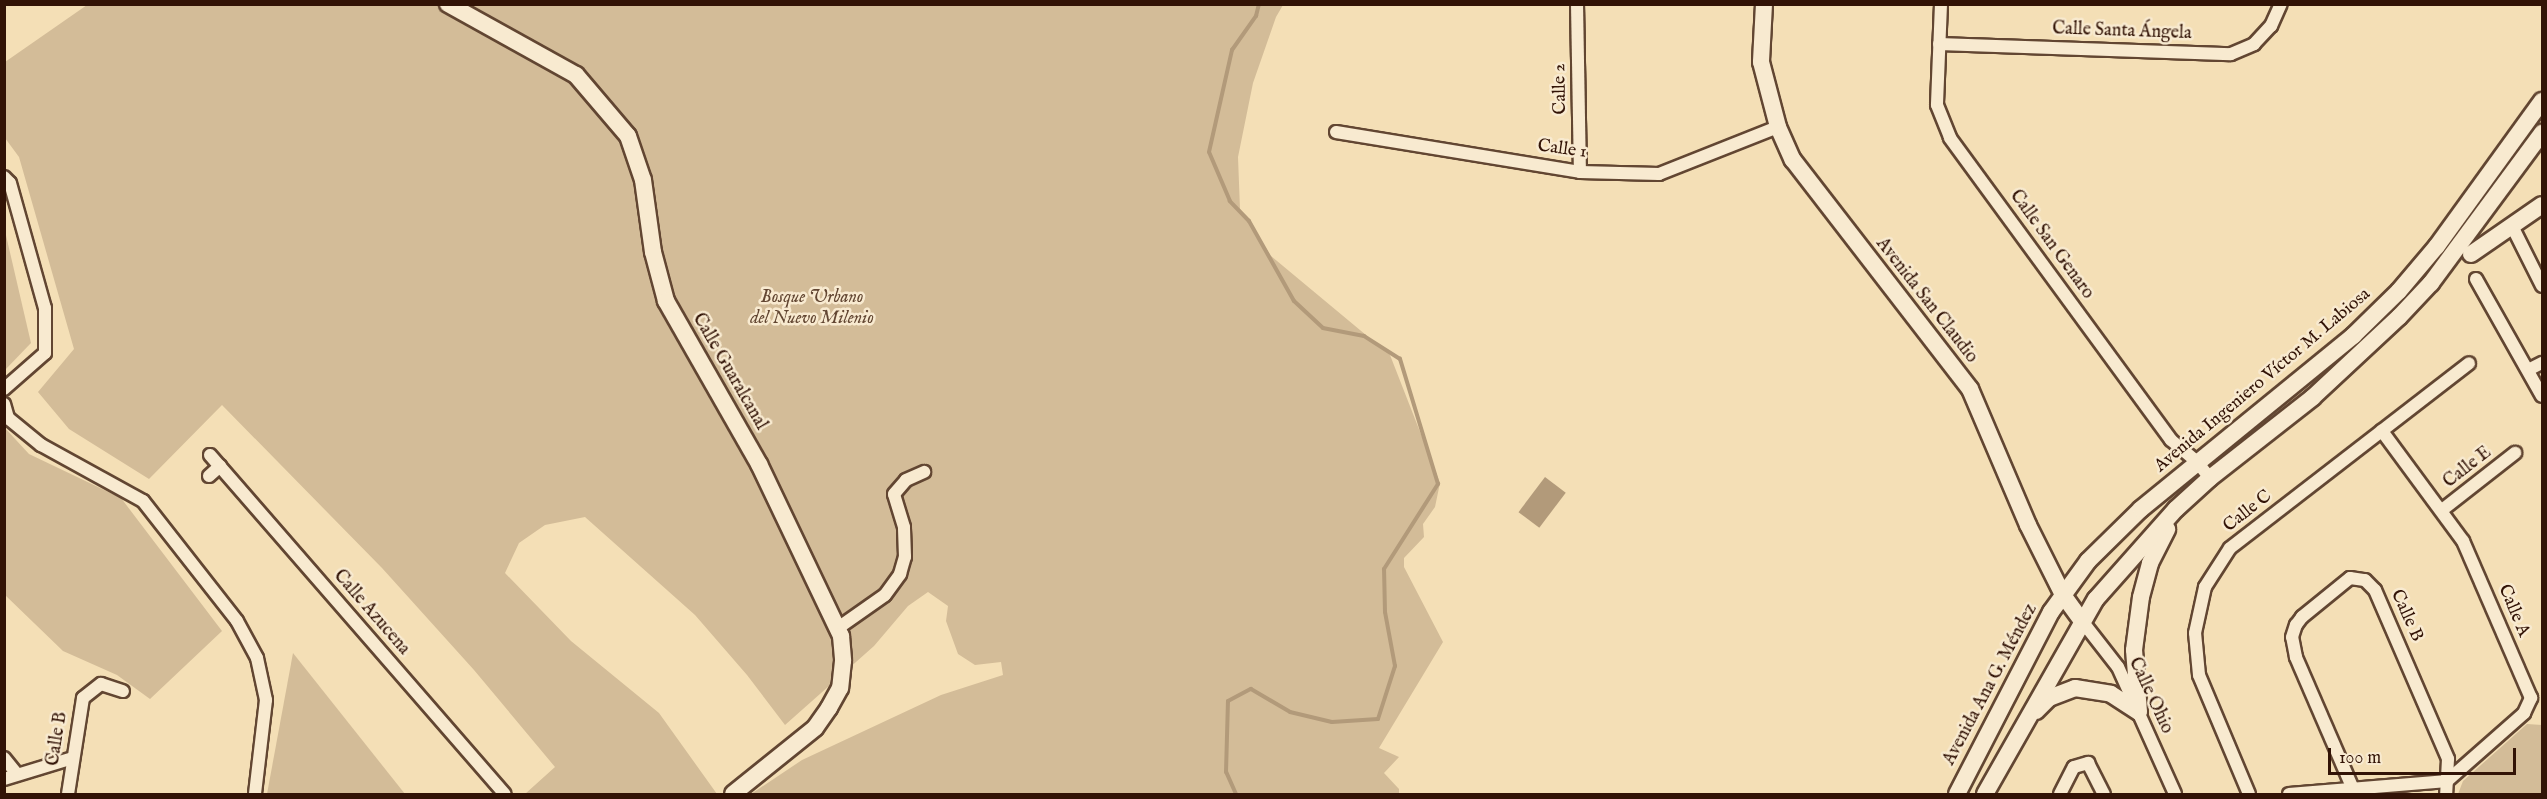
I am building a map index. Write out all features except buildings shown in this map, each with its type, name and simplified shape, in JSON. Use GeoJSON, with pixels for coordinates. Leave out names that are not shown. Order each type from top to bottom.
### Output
{"type":"FeatureCollection","features":[{"type":"Feature","properties":{"kind":"main road","name":"Calle Guaralcanal"},"geometry":{"type":"LineString","coordinates":[[448,4],[576,75],[628,136],[644,180],[652,252],[666,301],[759,464],[841,636],[843,662],[840,688],[830,708],[815,728],[733,795]]}},
{"type":"Feature","properties":{"kind":"main road","name":"Avenida San Claudio"},"geometry":{"type":"LineString","coordinates":[[1764,4],[1761,62],[1778,127],[1802,172],[1970,389],[2028,525],[2062,595],[2082,621]]}},
{"type":"Feature","properties":{"kind":"main road","name":"Avenida Ingeniero Víctor M. Labiosa"},"geometry":{"type":"LineString","coordinates":[[2062,595],[2106,542],[2197,462],[2353,336],[2399,291],[2437,246],[2542,101]]}},
{"type":"Feature","properties":{"kind":"main road"},"geometry":{"type":"LineString","coordinates":[[1985,795],[2023,724],[2096,599],[2176,509],[2210,478],[2312,398],[2399,317],[2431,283],[2542,133]]}},
{"type":"Feature","properties":{"kind":"main road"},"geometry":{"type":"LineString","coordinates":[[2470,254],[2542,205]]}},
{"type":"Feature","properties":{"kind":"main road"},"geometry":{"type":"LineString","coordinates":[[2139,711],[2134,650],[2141,597],[2150,563],[2176,509]]}},
{"type":"Feature","properties":{"kind":"main road","name":"Avenida Ana G. Méndez"},"geometry":{"type":"LineString","coordinates":[[1957,795],[2062,595]]}},
{"type":"Feature","properties":{"kind":"main road"},"geometry":{"type":"LineString","coordinates":[[2023,724],[2049,698],[2075,688],[2111,694],[2139,711]]}},
{"type":"Feature","properties":{"kind":"street","name":"Calle 2"},"geometry":{"type":"LineString","coordinates":[[1577,4],[1580,172]]}},
{"type":"Feature","properties":{"kind":"street","name":"Calle San Genaro"},"geometry":{"type":"LineString","coordinates":[[1941,4],[1937,105],[1950,138],[2171,440],[2197,462],[2210,478]]}},
{"type":"Feature","properties":{"kind":"street","name":"Calle Santa Ángela"},"geometry":{"type":"LineString","coordinates":[[1939,44],[2231,54],[2254,44],[2271,26],[2281,4]]}},
{"type":"Feature","properties":{"kind":"street","name":"Calle 1"},"geometry":{"type":"LineString","coordinates":[[1336,132],[1580,172],[1659,174],[1778,127]]}},
{"type":"Feature","properties":{"kind":"street"},"geometry":{"type":"LineString","coordinates":[[4,177],[10,183],[45,308],[45,353],[4,388]]}},
{"type":"Feature","properties":{"kind":"street"},"geometry":{"type":"LineString","coordinates":[[2512,226],[2542,286]]}},
{"type":"Feature","properties":{"kind":"street"},"geometry":{"type":"LineString","coordinates":[[2476,279],[2542,396]]}},
{"type":"Feature","properties":{"kind":"street","name":"Calle C"},"geometry":{"type":"LineString","coordinates":[[2249,795],[2199,675],[2195,633],[2205,587],[2230,548],[2469,363]]}},
{"type":"Feature","properties":{"kind":"street"},"geometry":{"type":"LineString","coordinates":[[2528,370],[2542,363]]}},
{"type":"Feature","properties":{"kind":"street"},"geometry":{"type":"LineString","coordinates":[[4,404],[8,418],[41,445],[143,501],[237,621],[257,658],[266,700],[255,795]]}},
{"type":"Feature","properties":{"kind":"street","name":"Calle A"},"geometry":{"type":"LineString","coordinates":[[2382,431],[2442,510],[2463,542],[2531,698],[2524,713],[2447,781]]}},
{"type":"Feature","properties":{"kind":"street","name":"Calle E"},"geometry":{"type":"LineString","coordinates":[[2442,510],[2515,453]]}},
{"type":"Feature","properties":{"kind":"street","name":"Calle Azucena"},"geometry":{"type":"LineString","coordinates":[[210,455],[505,795]]}},
{"type":"Feature","properties":{"kind":"street"},"geometry":{"type":"LineString","coordinates":[[209,476],[219,466]]}},
{"type":"Feature","properties":{"kind":"street"},"geometry":{"type":"LineString","coordinates":[[838,628],[885,595],[900,574],[905,557],[904,527],[894,494],[906,480],[924,472]]}},
{"type":"Feature","properties":{"kind":"street","name":"Calle B"},"geometry":{"type":"LineString","coordinates":[[2353,789],[2296,657],[2292,637],[2302,617],[2350,578],[2365,580],[2375,590],[2448,759],[2446,795]]}},
{"type":"Feature","properties":{"kind":"street","name":"Calle Ohio"},"geometry":{"type":"LineString","coordinates":[[2082,621],[2103,644],[2118,667],[2175,795]]}},
{"type":"Feature","properties":{"kind":"street","name":"Calle B"},"geometry":{"type":"LineString","coordinates":[[68,795],[83,699],[101,684],[123,691]]}},
{"type":"Feature","properties":{"kind":"street"},"geometry":{"type":"LineString","coordinates":[[4,758],[10,776],[73,758]]}},
{"type":"Feature","properties":{"kind":"street"},"geometry":{"type":"LineString","coordinates":[[2060,795],[2074,767],[2088,763],[2104,795]]}},
{"type":"Feature","properties":{"kind":"street"},"geometry":{"type":"LineString","coordinates":[[2289,795],[2447,781]]}},
{"type":"Feature","properties":{"kind":"green space","name":"Bosque Urbano del Nuevo Milenio"},"geometry":{"type":"Polygon","coordinates":[[[87,5],[1283,5],[1276,17],[1253,83],[1238,157],[1240,209],[1271,256],[1390,355],[1440,483],[1435,507],[1423,524],[1424,537],[1404,558],[1404,567],[1443,642],[1379,748],[1399,757],[1384,773],[1399,789],[1399,794],[751,794],[802,760],[941,695],[1003,675],[1001,662],[975,665],[958,654],[946,621],[948,606],[928,592],[908,606],[874,646],[785,725],[747,675],[695,615],[585,517],[545,525],[519,543],[505,573],[571,641],[659,713],[717,794],[525,794],[555,767],[474,670],[382,568],[222,405],[149,479],[69,429],[38,392],[74,349],[19,157],[5,138],[5,62],[87,5]]]}},
{"type":"Feature","properties":{"kind":"green space"},"geometry":{"type":"Polygon","coordinates":[[[5,231],[31,343],[4,370],[5,231]]]}},
{"type":"Feature","properties":{"kind":"green space"},"geometry":{"type":"Polygon","coordinates":[[[4,427],[29,454],[121,498],[222,631],[150,699],[117,675],[63,651],[5,595],[4,427]]]}},
{"type":"Feature","properties":{"kind":"green space"},"geometry":{"type":"Polygon","coordinates":[[[293,653],[405,794],[267,794],[293,653]]]}},
{"type":"Feature","properties":{"kind":"green space"},"geometry":{"type":"Polygon","coordinates":[[[2527,724],[2542,725],[2542,794],[2458,794],[2463,781],[2527,724]]]}},
{"type":"Feature","properties":{"kind":"shaded area"},"geometry":{"type":"Polygon","coordinates":[[[1545,477],[1566,493],[1539,528],[1519,512],[1545,477]]]}},
{"type":"Feature","properties":{"kind":"waterway"},"geometry":{"type":"LineString","coordinates":[[1236,794],[1226,772],[1228,701],[1251,689],[1290,712],[1332,722],[1378,719],[1395,666],[1385,612],[1384,569],[1438,484],[1400,359],[1364,336],[1323,328],[1294,301],[1249,221],[1230,201],[1209,152],[1232,50],[1256,16],[1259,4]]}}]}
